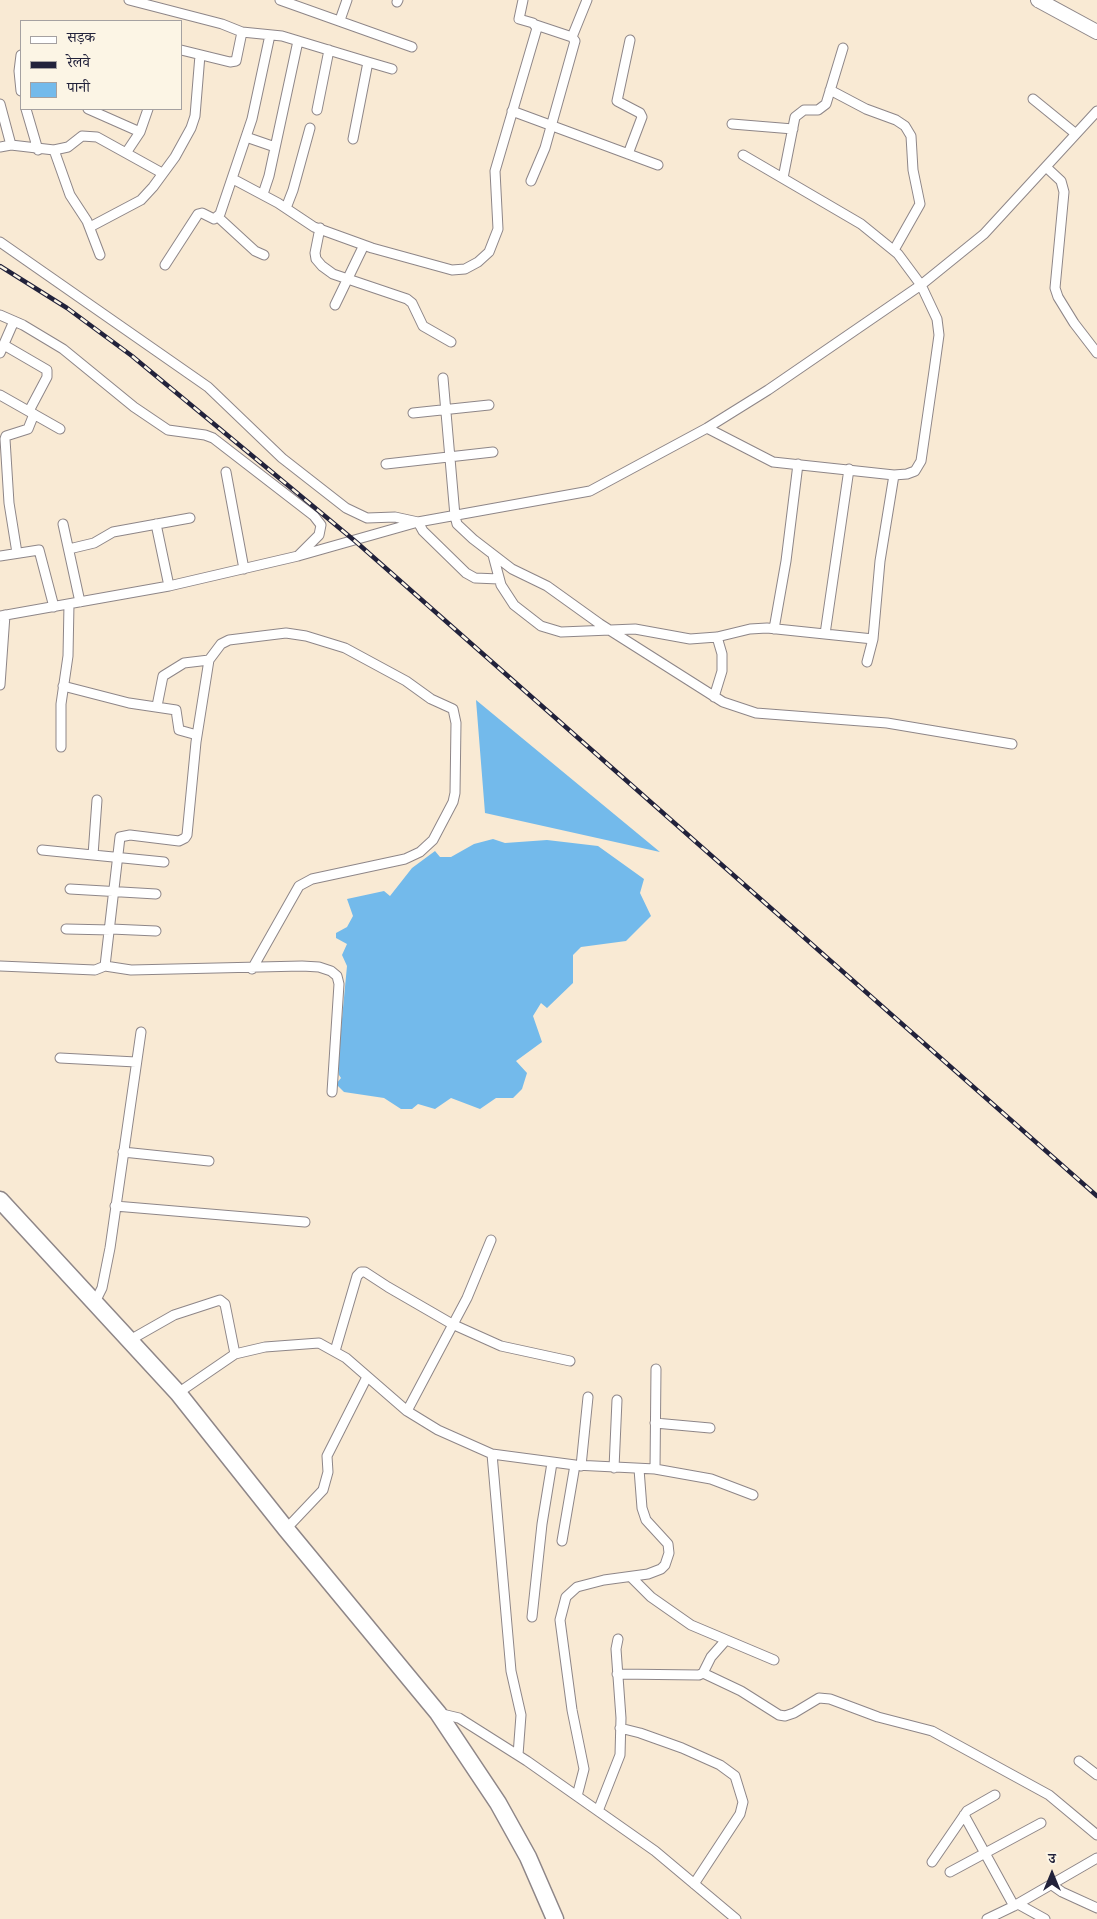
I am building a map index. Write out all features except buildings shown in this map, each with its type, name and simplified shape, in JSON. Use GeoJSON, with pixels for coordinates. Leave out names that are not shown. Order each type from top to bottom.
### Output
{"type":"FeatureCollection","features":[{"type":"Feature","properties":{"kind":"highway"},"geometry":{"type":"LineString","coordinates":[[0,1200],[178,1394],[286,1529],[438,1713],[498,1803],[528,1857],[554,1919]]}},
{"type":"Feature","properties":{"kind":"main road"},"geometry":{"type":"LineString","coordinates":[[1038,0],[1056,4],[1097,32]]}},
{"type":"Feature","properties":{"kind":"street"},"geometry":{"type":"LineString","coordinates":[[129,0],[163,4],[242,32],[270,34],[392,69]]}},
{"type":"Feature","properties":{"kind":"street"},"geometry":{"type":"LineString","coordinates":[[280,0],[412,46]]}},
{"type":"Feature","properties":{"kind":"street"},"geometry":{"type":"LineString","coordinates":[[340,20],[347,0]]}},
{"type":"Feature","properties":{"kind":"street"},"geometry":{"type":"LineString","coordinates":[[523,0],[519,19],[572,37]]}},
{"type":"Feature","properties":{"kind":"street"},"geometry":{"type":"LineString","coordinates":[[531,181],[545,148],[574,45],[572,37],[587,0]]}},
{"type":"Feature","properties":{"kind":"street"},"geometry":{"type":"LineString","coordinates":[[232,179],[263,194],[314,227],[364,245],[452,270],[465,269],[489,252],[498,229],[495,171],[537,28],[536,25]]}},
{"type":"Feature","properties":{"kind":"street"},"geometry":{"type":"LineString","coordinates":[[182,50],[236,61],[242,32]]}},
{"type":"Feature","properties":{"kind":"street"},"geometry":{"type":"LineString","coordinates":[[218,217],[246,137],[270,34]]}},
{"type":"Feature","properties":{"kind":"street"},"geometry":{"type":"LineString","coordinates":[[628,154],[642,117],[640,113],[617,101],[630,40]]}},
{"type":"Feature","properties":{"kind":"street"},"geometry":{"type":"LineString","coordinates":[[263,194],[298,41]]}},
{"type":"Feature","properties":{"kind":"street"},"geometry":{"type":"LineString","coordinates":[[783,178],[798,112],[822,109],[843,48]]}},
{"type":"Feature","properties":{"kind":"street"},"geometry":{"type":"LineString","coordinates":[[317,110],[329,50]]}},
{"type":"Feature","properties":{"kind":"street"},"geometry":{"type":"LineString","coordinates":[[90,227],[141,200],[162,173],[192,128],[195,116],[200,55]]}},
{"type":"Feature","properties":{"kind":"street"},"geometry":{"type":"LineString","coordinates":[[353,139],[368,62]]}},
{"type":"Feature","properties":{"kind":"street"},"geometry":{"type":"LineString","coordinates":[[20,63],[20,80]]}},
{"type":"Feature","properties":{"kind":"street"},"geometry":{"type":"LineString","coordinates":[[830,90],[866,109],[896,120],[905,126],[911,136],[913,170],[920,204],[894,250]]}},
{"type":"Feature","properties":{"kind":"street"},"geometry":{"type":"LineString","coordinates":[[1033,99],[1076,134]]}},
{"type":"Feature","properties":{"kind":"street"},"geometry":{"type":"LineString","coordinates":[[0,104],[11,145]]}},
{"type":"Feature","properties":{"kind":"street"},"geometry":{"type":"LineString","coordinates":[[26,110],[38,150]]}},
{"type":"Feature","properties":{"kind":"street"},"geometry":{"type":"LineString","coordinates":[[90,110],[140,132]]}},
{"type":"Feature","properties":{"kind":"street"},"geometry":{"type":"LineString","coordinates":[[126,153],[140,132],[148,110]]}},
{"type":"Feature","properties":{"kind":"street"},"geometry":{"type":"LineString","coordinates":[[512,111],[658,165]]}},
{"type":"Feature","properties":{"kind":"street"},"geometry":{"type":"LineString","coordinates":[[0,685],[2,616],[169,586],[298,556],[418,522],[590,491],[707,428],[768,390],[920,285],[984,234],[1097,111]]}},
{"type":"Feature","properties":{"kind":"street"},"geometry":{"type":"LineString","coordinates":[[732,124],[793,129]]}},
{"type":"Feature","properties":{"kind":"street"},"geometry":{"type":"LineString","coordinates":[[286,208],[293,190],[310,128]]}},
{"type":"Feature","properties":{"kind":"street"},"geometry":{"type":"LineString","coordinates":[[0,147],[11,145],[38,150],[54,150],[68,147],[79,138],[86,136],[97,137],[162,173]]}},
{"type":"Feature","properties":{"kind":"street"},"geometry":{"type":"LineString","coordinates":[[246,137],[275,147]]}},
{"type":"Feature","properties":{"kind":"street"},"geometry":{"type":"LineString","coordinates":[[54,150],[70,195],[90,227],[100,255]]}},
{"type":"Feature","properties":{"kind":"street"},"geometry":{"type":"LineString","coordinates":[[707,428],[773,462],[894,475],[915,471],[923,451],[939,335],[937,320],[920,285],[894,250],[860,224],[743,155]]}},
{"type":"Feature","properties":{"kind":"street"},"geometry":{"type":"LineString","coordinates":[[1046,167],[1061,181],[1064,192],[1055,288],[1074,323],[1097,353]]}},
{"type":"Feature","properties":{"kind":"street"},"geometry":{"type":"LineString","coordinates":[[165,265],[198,214],[202,213],[213,219],[218,217]]}},
{"type":"Feature","properties":{"kind":"street"},"geometry":{"type":"LineString","coordinates":[[218,217],[255,251],[264,255]]}},
{"type":"Feature","properties":{"kind":"street"},"geometry":{"type":"LineString","coordinates":[[320,228],[316,259],[334,274],[407,299],[412,303],[424,326],[451,342]]}},
{"type":"Feature","properties":{"kind":"street"},"geometry":{"type":"LineString","coordinates":[[0,242],[208,387],[282,458],[346,508],[367,518],[395,517],[418,522],[423,531],[466,574],[475,578],[500,579]]}},
{"type":"Feature","properties":{"kind":"street"},"geometry":{"type":"LineString","coordinates":[[335,305],[350,278],[364,245]]}},
{"type":"Feature","properties":{"kind":"street"},"geometry":{"type":"LineString","coordinates":[[0,315],[64,349],[134,407],[168,430],[205,435],[213,438],[314,516],[321,525],[319,535],[298,556]]}},
{"type":"Feature","properties":{"kind":"street"},"geometry":{"type":"LineString","coordinates":[[14,321],[2,349],[47,370],[47,377],[32,413],[28,429],[6,436],[5,439],[9,503],[17,553]]}},
{"type":"Feature","properties":{"kind":"street"},"geometry":{"type":"LineString","coordinates":[[443,378],[455,516],[458,524],[468,534],[512,569],[547,586],[607,629],[714,697],[756,713],[887,722],[1012,744]]}},
{"type":"Feature","properties":{"kind":"street"},"geometry":{"type":"LineString","coordinates":[[0,395],[60,429]]}},
{"type":"Feature","properties":{"kind":"street"},"geometry":{"type":"LineString","coordinates":[[413,412],[489,406]]}},
{"type":"Feature","properties":{"kind":"street"},"geometry":{"type":"LineString","coordinates":[[386,464],[492,452]]}},
{"type":"Feature","properties":{"kind":"street"},"geometry":{"type":"LineString","coordinates":[[774,629],[786,562],[798,464]]}},
{"type":"Feature","properties":{"kind":"street"},"geometry":{"type":"LineString","coordinates":[[825,634],[849,469]]}},
{"type":"Feature","properties":{"kind":"street"},"geometry":{"type":"LineString","coordinates":[[226,472],[244,569]]}},
{"type":"Feature","properties":{"kind":"street"},"geometry":{"type":"LineString","coordinates":[[867,662],[873,639],[880,561],[894,475]]}},
{"type":"Feature","properties":{"kind":"street"},"geometry":{"type":"LineString","coordinates":[[69,550],[94,542],[113,532],[190,518]]}},
{"type":"Feature","properties":{"kind":"street"},"geometry":{"type":"LineString","coordinates":[[63,524],[80,602]]}},
{"type":"Feature","properties":{"kind":"street"},"geometry":{"type":"LineString","coordinates":[[156,524],[169,586]]}},
{"type":"Feature","properties":{"kind":"street"},"geometry":{"type":"LineString","coordinates":[[0,556],[35,549],[41,554],[54,607]]}},
{"type":"Feature","properties":{"kind":"street"},"geometry":{"type":"LineString","coordinates":[[493,555],[500,579],[514,604],[542,626],[561,632],[574,633],[607,629],[635,629],[690,638],[718,637],[750,629],[774,629],[873,639]]}},
{"type":"Feature","properties":{"kind":"street"},"geometry":{"type":"LineString","coordinates":[[61,747],[63,686],[68,656],[69,604]]}},
{"type":"Feature","properties":{"kind":"street"},"geometry":{"type":"LineString","coordinates":[[106,966],[120,837],[124,835],[174,841],[185,838],[209,660],[221,644],[229,640],[286,633],[306,636],[345,648],[406,682],[431,699],[448,706],[456,714],[455,793],[453,802],[433,840],[420,852],[405,859],[312,879],[299,886],[252,969]]}},
{"type":"Feature","properties":{"kind":"street"},"geometry":{"type":"LineString","coordinates":[[714,697],[722,671],[722,654],[718,637]]}},
{"type":"Feature","properties":{"kind":"street"},"geometry":{"type":"LineString","coordinates":[[157,706],[163,676],[184,663],[209,660]]}},
{"type":"Feature","properties":{"kind":"street"},"geometry":{"type":"LineString","coordinates":[[63,686],[129,703],[176,710],[179,730],[198,735]]}},
{"type":"Feature","properties":{"kind":"street"},"geometry":{"type":"LineString","coordinates":[[93,855],[97,800]]}},
{"type":"Feature","properties":{"kind":"street"},"geometry":{"type":"LineString","coordinates":[[42,850],[164,862]]}},
{"type":"Feature","properties":{"kind":"street"},"geometry":{"type":"LineString","coordinates":[[70,889],[156,894]]}},
{"type":"Feature","properties":{"kind":"street"},"geometry":{"type":"LineString","coordinates":[[66,928],[156,931]]}},
{"type":"Feature","properties":{"kind":"street"},"geometry":{"type":"LineString","coordinates":[[0,966],[95,970],[106,966],[131,970],[319,967],[331,971],[337,976],[339,984],[332,1092]]}},
{"type":"Feature","properties":{"kind":"street"},"geometry":{"type":"LineString","coordinates":[[95,1302],[102,1288],[110,1248],[141,1032]]}},
{"type":"Feature","properties":{"kind":"street"},"geometry":{"type":"LineString","coordinates":[[60,1058],[136,1062]]}},
{"type":"Feature","properties":{"kind":"street"},"geometry":{"type":"LineString","coordinates":[[123,1152],[208,1161]]}},
{"type":"Feature","properties":{"kind":"street"},"geometry":{"type":"LineString","coordinates":[[115,1206],[305,1222]]}},
{"type":"Feature","properties":{"kind":"street"},"geometry":{"type":"LineString","coordinates":[[407,1411],[452,1324],[468,1298],[491,1240]]}},
{"type":"Feature","properties":{"kind":"street"},"geometry":{"type":"LineString","coordinates":[[334,1351],[356,1277],[361,1272],[368,1273],[388,1287],[452,1324],[502,1346],[570,1361]]}},
{"type":"Feature","properties":{"kind":"street"},"geometry":{"type":"LineString","coordinates":[[130,1340],[174,1315],[220,1300],[224,1304],[235,1354]]}},
{"type":"Feature","properties":{"kind":"street"},"geometry":{"type":"LineString","coordinates":[[178,1394],[235,1354],[265,1347],[311,1342],[319,1343],[334,1351],[407,1411],[438,1430],[492,1454],[578,1466],[655,1469],[711,1479],[753,1495]]}},
{"type":"Feature","properties":{"kind":"street"},"geometry":{"type":"LineString","coordinates":[[655,1469],[656,1369]]}},
{"type":"Feature","properties":{"kind":"street"},"geometry":{"type":"LineString","coordinates":[[286,1529],[323,1490],[328,1472],[327,1456],[367,1377]]}},
{"type":"Feature","properties":{"kind":"street"},"geometry":{"type":"LineString","coordinates":[[562,1541],[578,1466],[588,1397]]}},
{"type":"Feature","properties":{"kind":"street"},"geometry":{"type":"LineString","coordinates":[[614,1468],[617,1400]]}},
{"type":"Feature","properties":{"kind":"street"},"geometry":{"type":"LineString","coordinates":[[655,1423],[710,1428]]}},
{"type":"Feature","properties":{"kind":"street"},"geometry":{"type":"LineString","coordinates":[[492,1454],[511,1671],[521,1715],[518,1756]]}},
{"type":"Feature","properties":{"kind":"street"},"geometry":{"type":"LineString","coordinates":[[532,1617],[542,1524],[552,1463]]}},
{"type":"Feature","properties":{"kind":"street"},"geometry":{"type":"LineString","coordinates":[[577,1796],[584,1769],[561,1639],[560,1620],[562,1607],[566,1597],[577,1587],[648,1574],[661,1569],[669,1553],[666,1540],[646,1520],[642,1508],[639,1469]]}},
{"type":"Feature","properties":{"kind":"street"},"geometry":{"type":"LineString","coordinates":[[631,1576],[651,1597],[683,1619],[774,1660]]}},
{"type":"Feature","properties":{"kind":"street"},"geometry":{"type":"LineString","coordinates":[[598,1811],[618,1763],[620,1728],[616,1649],[618,1639]]}},
{"type":"Feature","properties":{"kind":"street"},"geometry":{"type":"LineString","coordinates":[[617,1674],[695,1676],[703,1673],[711,1657],[726,1640]]}},
{"type":"Feature","properties":{"kind":"street"},"geometry":{"type":"LineString","coordinates":[[703,1673],[741,1691],[779,1715],[785,1716],[819,1698],[830,1699],[878,1717],[932,1731],[1049,1795],[1097,1834]]}},
{"type":"Feature","properties":{"kind":"street"},"geometry":{"type":"LineString","coordinates":[[438,1713],[459,1718],[577,1796],[655,1851],[736,1919]]}},
{"type":"Feature","properties":{"kind":"street"},"geometry":{"type":"LineString","coordinates":[[620,1728],[640,1732],[682,1748],[720,1765],[735,1776],[742,1802],[740,1814],[694,1884]]}},
{"type":"Feature","properties":{"kind":"street"},"geometry":{"type":"LineString","coordinates":[[1079,1761],[1097,1775]]}},
{"type":"Feature","properties":{"kind":"street"},"geometry":{"type":"LineString","coordinates":[[932,1862],[964,1815],[974,1806],[996,1795]]}},
{"type":"Feature","properties":{"kind":"street"},"geometry":{"type":"LineString","coordinates":[[964,1815],[1016,1905],[1045,1919]]}},
{"type":"Feature","properties":{"kind":"street"},"geometry":{"type":"LineString","coordinates":[[950,1872],[1041,1823]]}},
{"type":"Feature","properties":{"kind":"street"},"geometry":{"type":"LineString","coordinates":[[987,1919],[1016,1905],[1097,1858]]}},
{"type":"Feature","properties":{"kind":"street"},"geometry":{"type":"LineString","coordinates":[[1052,1885],[1062,1892],[1097,1908]]}},
{"type":"Feature","properties":{"kind":"water"},"geometry":{"type":"Polygon","coordinates":[[[476,700],[660,852],[485,813],[476,700]]]}},
{"type":"Feature","properties":{"kind":"water"},"geometry":{"type":"Polygon","coordinates":[[[493,839],[505,843],[547,840],[598,846],[644,879],[640,893],[651,916],[626,941],[581,947],[573,955],[573,983],[547,1008],[541,1003],[533,1016],[542,1042],[516,1061],[527,1073],[522,1089],[513,1098],[496,1098],[480,1109],[451,1098],[435,1109],[418,1104],[412,1109],[401,1109],[384,1098],[344,1092],[336,1084],[341,1078],[338,1061],[347,966],[342,955],[347,944],[336,938],[336,933],[347,927],[353,916],[347,899],[384,891],[390,896],[412,868],[435,851],[440,857],[451,857],[474,844],[493,839]]]}},
{"type":"Feature","properties":{"kind":"railway"},"geometry":{"type":"LineString","coordinates":[[0,266],[67,308],[132,356],[355,541],[1097,1196]]}}]}
